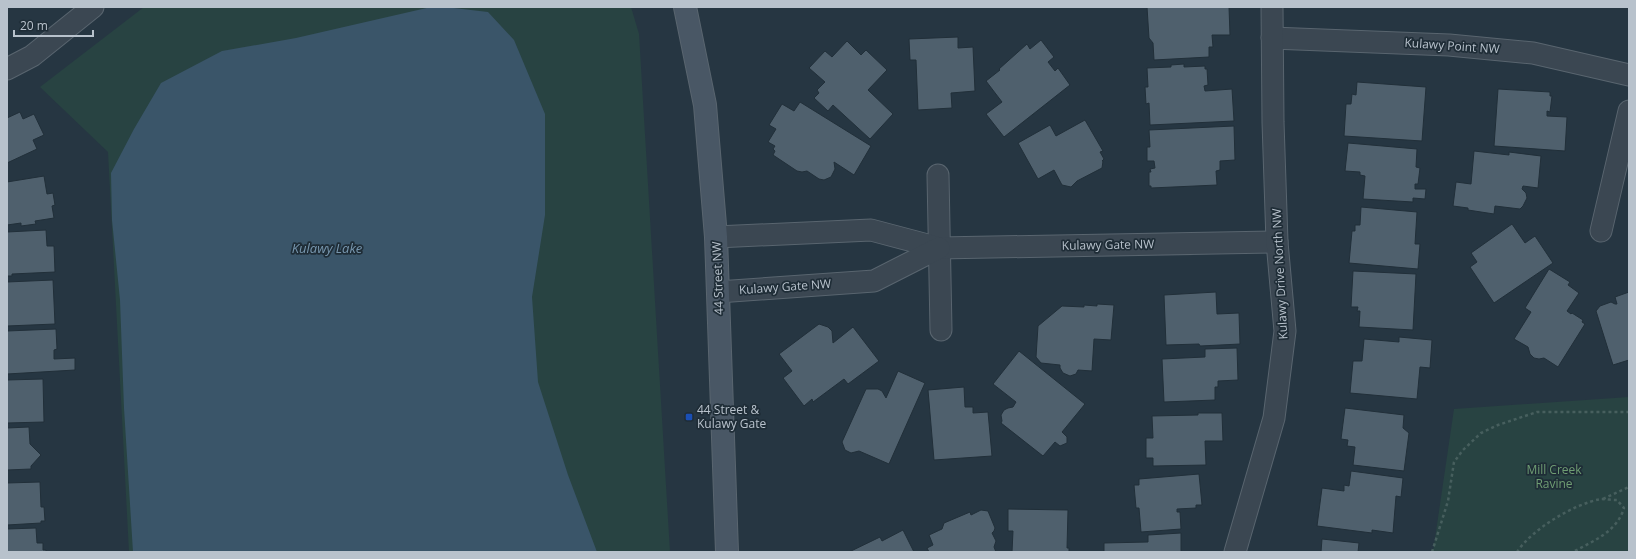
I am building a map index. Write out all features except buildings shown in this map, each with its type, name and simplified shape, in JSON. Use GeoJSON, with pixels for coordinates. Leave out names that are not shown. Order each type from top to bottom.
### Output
{"type":"FeatureCollection","features":[{"type":"Feature","properties":{"kind":"street"},"geometry":{"type":"LineString","coordinates":[[7,69],[32,56],[93,7]]}},
{"type":"Feature","properties":{"kind":"street","name":"44 Street NW"},"geometry":{"type":"LineString","coordinates":[[685,7],[704,105],[716,237],[727,552]]}},
{"type":"Feature","properties":{"kind":"street","name":"Kulawy Drive North NW"},"geometry":{"type":"LineString","coordinates":[[1235,552],[1274,418],[1286,331],[1277,242],[1273,122],[1272,7]]}},
{"type":"Feature","properties":{"kind":"street","name":"Kulawy Point NW"},"geometry":{"type":"LineString","coordinates":[[1272,38],[1449,45],[1533,52],[1629,75]]}},
{"type":"Feature","properties":{"kind":"street"},"geometry":{"type":"LineString","coordinates":[[1601,231],[1629,111]]}},
{"type":"Feature","properties":{"kind":"street"},"geometry":{"type":"LineString","coordinates":[[938,175],[941,330]]}},
{"type":"Feature","properties":{"kind":"street","name":"Kulawy Gate NW"},"geometry":{"type":"LineString","coordinates":[[716,237],[871,230],[939,248],[1277,242]]}},
{"type":"Feature","properties":{"kind":"street","name":"Kulawy Gate NW"},"geometry":{"type":"LineString","coordinates":[[718,292],[874,281],[939,248]]}},
{"type":"Feature","properties":{"kind":"path"},"geometry":{"type":"LineString","coordinates":[[1432,552],[1448,501],[1454,462],[1462,450],[1481,433],[1498,425],[1537,412],[1629,412]]}},
{"type":"Feature","properties":{"kind":"path"},"geometry":{"type":"LineString","coordinates":[[1517,552],[1522,544],[1545,524],[1580,506],[1602,499],[1629,487]]}},
{"type":"Feature","properties":{"kind":"path"},"geometry":{"type":"LineString","coordinates":[[1573,552],[1596,540],[1613,528],[1621,516],[1624,508],[1617,500],[1602,499]]}},
{"type":"Feature","properties":{"kind":"green space","name":"Kulawy Lake"},"geometry":{"type":"Polygon","coordinates":[[[144,7],[631,7],[639,34],[670,552],[129,552],[108,152],[40,87],[144,7]]]}},
{"type":"Feature","properties":{"kind":"green space","name":"Mill Creek Ravine"},"geometry":{"type":"Polygon","coordinates":[[[1629,397],[1629,552],[1433,552],[1454,409],[1629,397]]]}},
{"type":"Feature","properties":{"kind":"water","name":"Kulawy Lake"},"geometry":{"type":"Polygon","coordinates":[[[431,7],[445,7],[488,12],[514,40],[545,114],[545,215],[532,297],[538,382],[568,475],[597,552],[133,552],[124,408],[120,300],[112,220],[111,173],[134,129],[161,83],[222,51],[296,38],[431,7]]]}},
{"type":"Feature","properties":{"kind":"place","name":"44 Street & Kulawy Gate"},"geometry":{"type":"Point","coordinates":[689,417]}}]}
